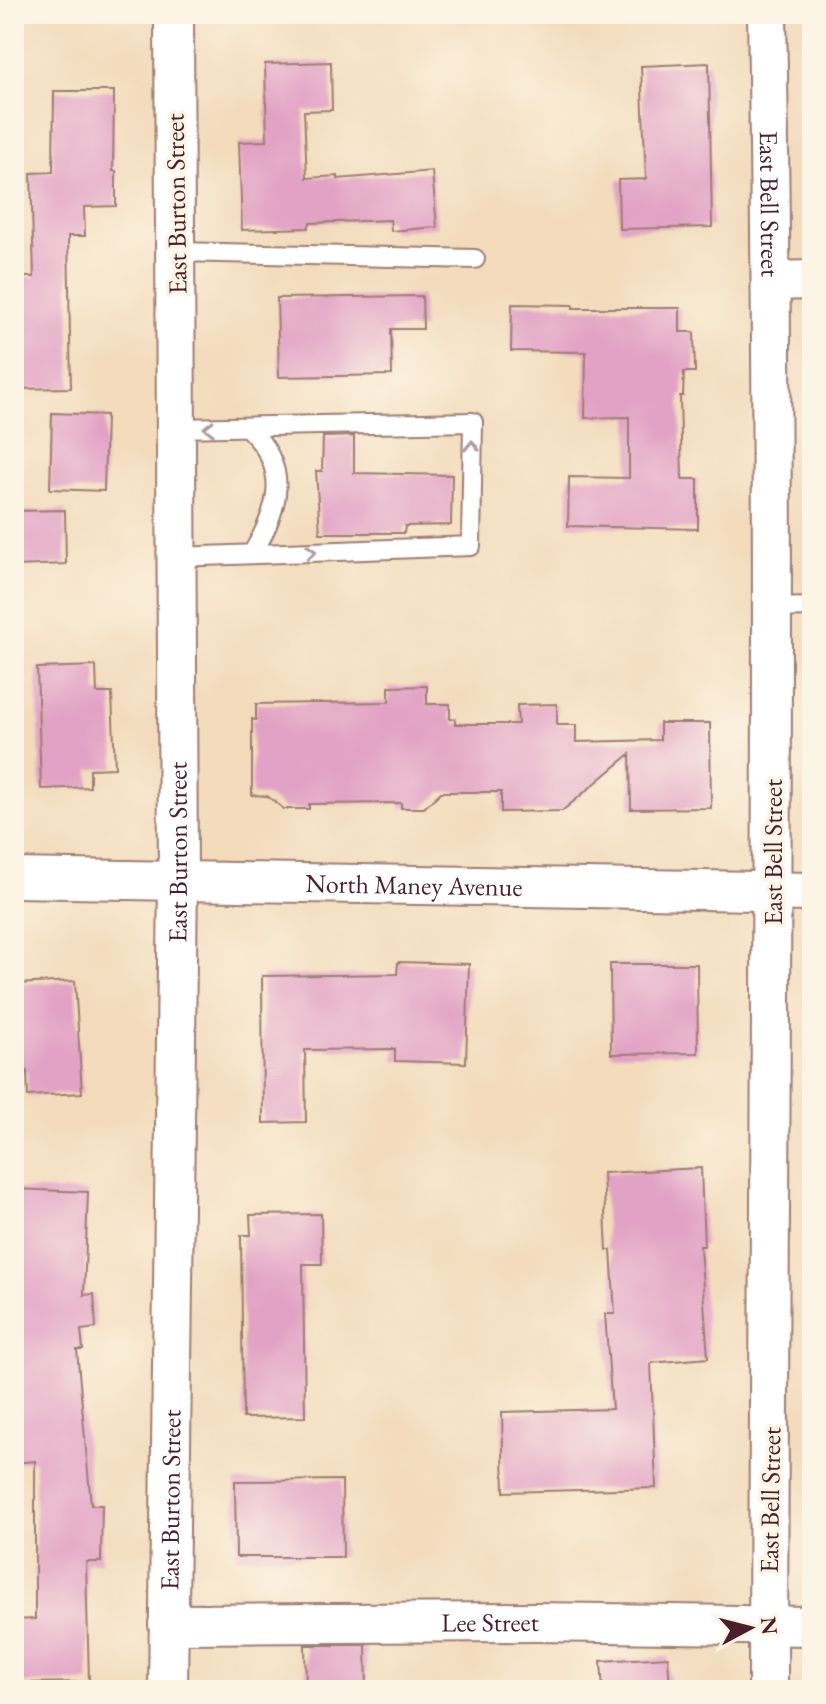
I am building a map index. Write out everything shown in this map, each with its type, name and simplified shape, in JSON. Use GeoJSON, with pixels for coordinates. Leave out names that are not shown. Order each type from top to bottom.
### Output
{"type":"FeatureCollection","features":[{"type":"Feature","properties":{"kind":"street","name":"East Burton Street"},"geometry":{"type":"LineString","coordinates":[[168,1690],[178,880],[174,14]]}},
{"type":"Feature","properties":{"kind":"street","name":"East Bell Street"},"geometry":{"type":"LineString","coordinates":[[767,14],[772,281],[768,1690]]}},
{"type":"Feature","properties":{"kind":"street"},"geometry":{"type":"LineString","coordinates":[[772,281],[812,280]]}},
{"type":"Feature","properties":{"kind":"street","name":"North Maney Avenue"},"geometry":{"type":"LineString","coordinates":[[14,878],[812,892]]}},
{"type":"Feature","properties":{"kind":"street","name":"Lee Street"},"geometry":{"type":"LineString","coordinates":[[168,1624],[536,1622],[812,1626]]}},
{"type":"Feature","properties":{"kind":"lane"},"geometry":{"type":"LineString","coordinates":[[177,252],[475,259]]}},
{"type":"Feature","properties":{"kind":"lane"},"geometry":{"type":"LineString","coordinates":[[177,428],[473,422],[471,546],[177,557]]}},
{"type":"Feature","properties":{"kind":"lane"},"geometry":{"type":"LineString","coordinates":[[247,427],[270,454],[277,475],[270,525],[252,554]]}},
{"type":"Feature","properties":{"kind":"lane"},"geometry":{"type":"LineString","coordinates":[[772,608],[812,607]]}},
{"type":"Feature","properties":{"kind":"building"},"geometry":{"type":"Polygon","coordinates":[[[331,62],[332,110],[304,111],[307,178],[338,176],[338,179],[432,171],[437,227],[391,231],[390,220],[310,223],[308,228],[242,230],[239,142],[267,141],[265,64],[331,62]]]}},
{"type":"Feature","properties":{"kind":"building"},"geometry":{"type":"Polygon","coordinates":[[[709,63],[712,227],[619,229],[618,180],[646,179],[641,66],[709,63]]]}},
{"type":"Feature","properties":{"kind":"building"},"geometry":{"type":"Polygon","coordinates":[[[54,91],[114,91],[116,206],[84,207],[85,236],[68,236],[71,388],[14,389],[14,277],[34,277],[31,173],[53,172],[54,91]]]}},
{"type":"Feature","properties":{"kind":"building"},"geometry":{"type":"Polygon","coordinates":[[[422,296],[423,329],[391,329],[392,375],[279,377],[277,298],[422,296]]]}},
{"type":"Feature","properties":{"kind":"building"},"geometry":{"type":"Polygon","coordinates":[[[512,304],[573,305],[573,308],[680,308],[680,332],[694,332],[695,372],[684,372],[683,396],[680,396],[682,479],[698,479],[698,529],[568,526],[569,477],[629,478],[629,417],[585,418],[586,352],[511,351],[512,304]]]}},
{"type":"Feature","properties":{"kind":"building"},"geometry":{"type":"Polygon","coordinates":[[[52,413],[106,415],[104,491],[50,489],[52,413]]]}},
{"type":"Feature","properties":{"kind":"building"},"geometry":{"type":"Polygon","coordinates":[[[354,436],[354,473],[452,475],[451,525],[405,526],[404,533],[320,533],[316,471],[322,471],[323,437],[354,436]]]}},
{"type":"Feature","properties":{"kind":"building"},"geometry":{"type":"Polygon","coordinates":[[[65,510],[66,564],[14,566],[14,511],[65,510]]]}},
{"type":"Feature","properties":{"kind":"building"},"geometry":{"type":"Polygon","coordinates":[[[96,666],[97,693],[112,693],[115,768],[90,769],[90,787],[41,789],[37,668],[96,666]]]}},
{"type":"Feature","properties":{"kind":"building"},"geometry":{"type":"Polygon","coordinates":[[[427,686],[427,704],[450,704],[450,719],[455,719],[455,724],[518,724],[517,705],[557,704],[557,725],[576,725],[576,742],[660,740],[660,723],[710,723],[711,808],[631,809],[630,754],[562,811],[501,812],[501,792],[441,792],[424,808],[401,808],[401,803],[309,804],[309,809],[284,809],[267,796],[252,795],[252,719],[256,720],[256,704],[389,702],[389,687],[427,686]]]}},
{"type":"Feature","properties":{"kind":"building"},"geometry":{"type":"Polygon","coordinates":[[[398,962],[469,964],[466,1063],[395,1061],[395,1049],[305,1050],[306,1122],[263,1123],[262,976],[397,974],[398,962]]]}},
{"type":"Feature","properties":{"kind":"building"},"geometry":{"type":"Polygon","coordinates":[[[610,964],[697,964],[698,1053],[611,1054],[610,964]]]}},
{"type":"Feature","properties":{"kind":"building"},"geometry":{"type":"Polygon","coordinates":[[[75,981],[82,1093],[28,1096],[27,1071],[14,1072],[14,984],[75,981]]]}},
{"type":"Feature","properties":{"kind":"building"},"geometry":{"type":"Polygon","coordinates":[[[701,1168],[704,1246],[700,1246],[708,1358],[651,1363],[656,1488],[504,1492],[502,1412],[612,1409],[605,1314],[615,1314],[611,1250],[607,1250],[603,1173],[701,1168]]]}},
{"type":"Feature","properties":{"kind":"building"},"geometry":{"type":"Polygon","coordinates":[[[14,1189],[88,1192],[84,1295],[94,1294],[96,1328],[81,1330],[83,1350],[77,1350],[91,1505],[102,1505],[101,1562],[86,1562],[89,1682],[14,1683],[14,1620],[35,1619],[35,1461],[14,1463],[14,1189]]]}},
{"type":"Feature","properties":{"kind":"building"},"geometry":{"type":"Polygon","coordinates":[[[321,1214],[322,1264],[303,1264],[305,1417],[243,1418],[241,1235],[251,1235],[250,1215],[321,1214]]]}},
{"type":"Feature","properties":{"kind":"building"},"geometry":{"type":"Polygon","coordinates":[[[342,1480],[343,1557],[236,1557],[235,1481],[342,1480]]]}},
{"type":"Feature","properties":{"kind":"building"},"geometry":{"type":"Polygon","coordinates":[[[305,1645],[366,1645],[367,1690],[306,1690],[305,1645]]]}},
{"type":"Feature","properties":{"kind":"building"},"geometry":{"type":"Polygon","coordinates":[[[668,1657],[670,1690],[603,1690],[601,1661],[668,1657]]]}}]}
